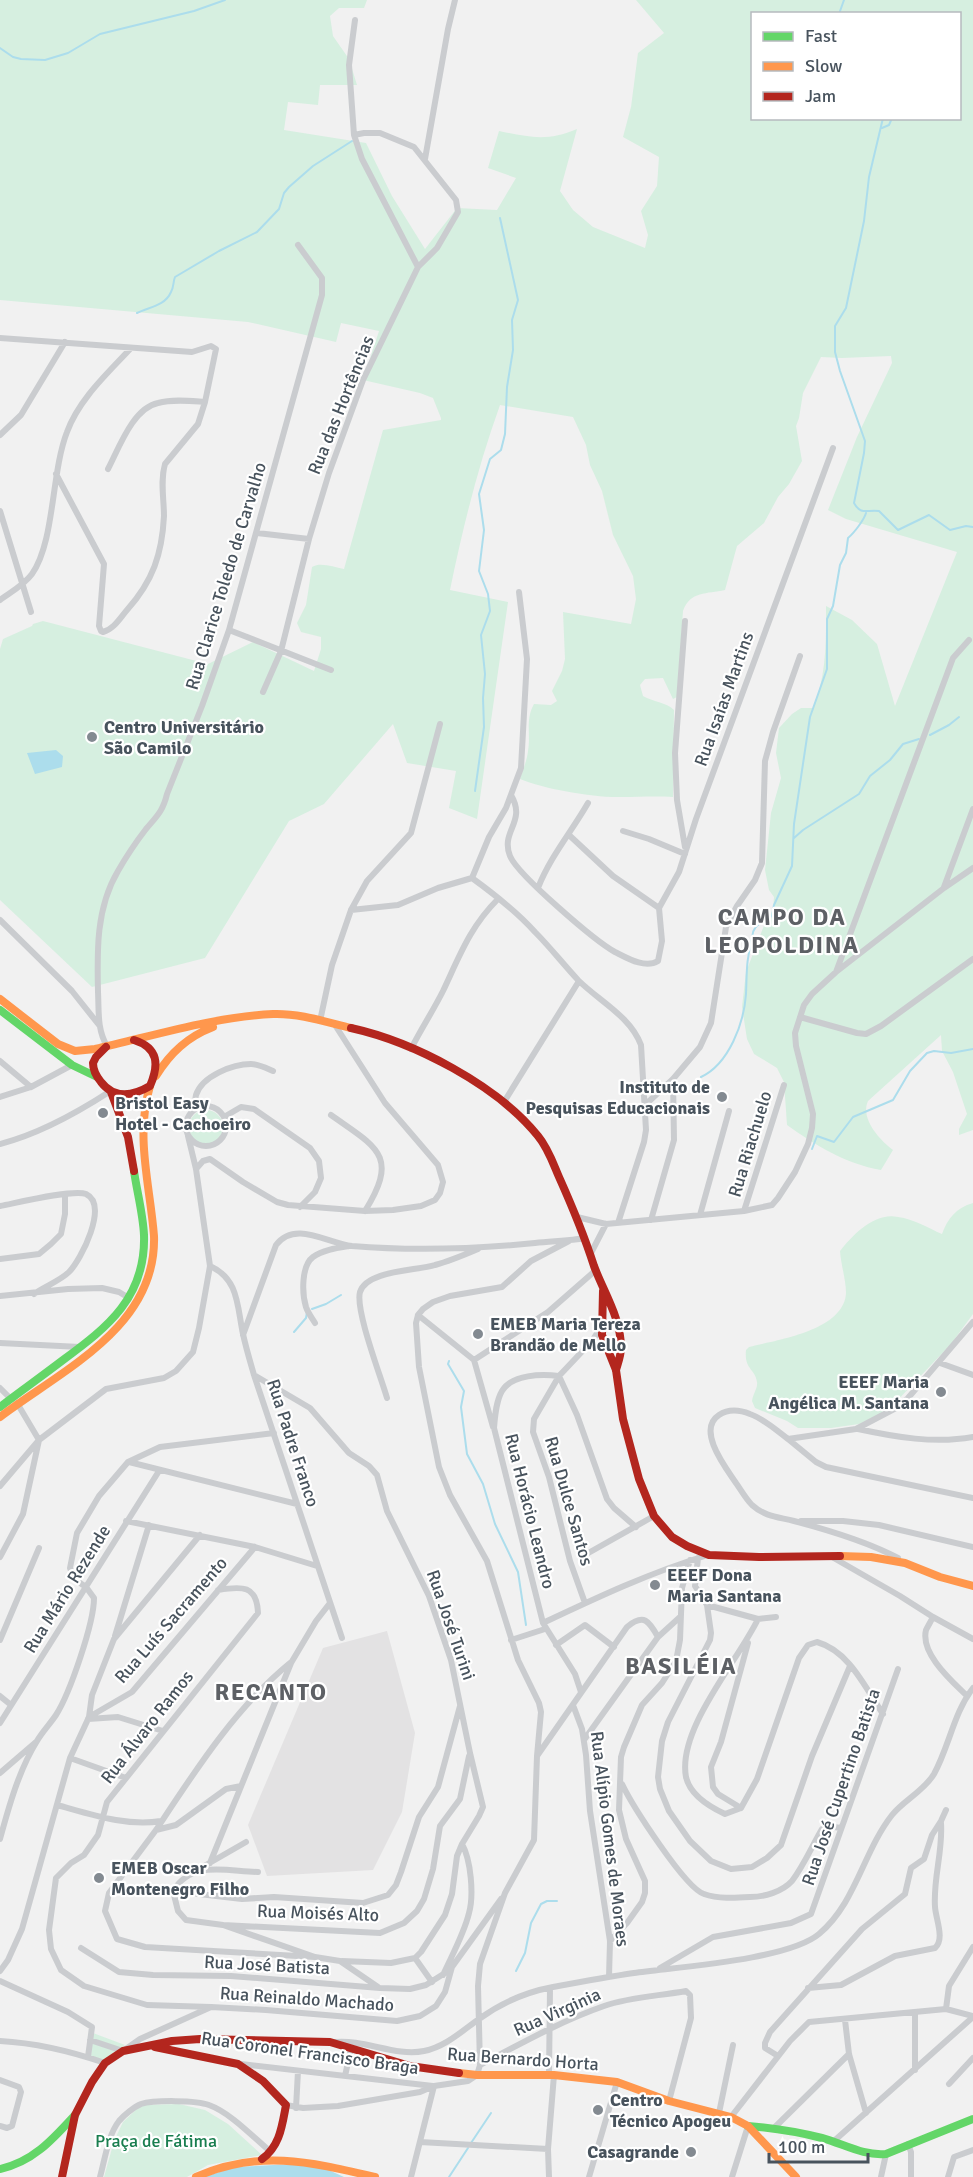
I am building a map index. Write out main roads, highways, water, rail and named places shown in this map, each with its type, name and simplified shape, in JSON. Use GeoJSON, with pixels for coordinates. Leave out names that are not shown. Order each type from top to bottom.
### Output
{"type":"FeatureCollection","features":[{"type":"Feature","properties":{"kind":"main road"},"geometry":{"type":"LineString","coordinates":[[0,999],[58,1044],[83,1052],[215,1022],[251,1016],[290,1015],[375,1033],[438,1059],[504,1102],[538,1136],[547,1150],[577,1217],[618,1325],[621,1339],[620,1360],[616,1370]]}},
{"type":"Feature","properties":{"kind":"main road"},"geometry":{"type":"LineString","coordinates":[[0,1010],[72,1065],[97,1077]]}},
{"type":"Feature","properties":{"kind":"main road"},"geometry":{"type":"LineString","coordinates":[[110,1092],[118,1095],[138,1093],[151,1084],[173,1050],[189,1037],[209,1028],[251,1016]]}},
{"type":"Feature","properties":{"kind":"main road"},"geometry":{"type":"LineString","coordinates":[[0,1407],[13,1401],[115,1333],[131,1314],[146,1289],[154,1247],[141,1139],[142,1112],[151,1084],[155,1055],[145,1043],[134,1040]]}},
{"type":"Feature","properties":{"kind":"main road"},"geometry":{"type":"LineString","coordinates":[[0,1417],[13,1401],[115,1319],[129,1298],[141,1270],[144,1233],[128,1137],[110,1092],[97,1077],[93,1067],[94,1059],[107,1046]]}},
{"type":"Feature","properties":{"kind":"main road"},"geometry":{"type":"LineString","coordinates":[[603,1290],[602,1326],[605,1344],[616,1370],[629,1445],[645,1497],[654,1516],[672,1537],[709,1555],[871,1557],[905,1563],[940,1577],[973,1586]]}},
{"type":"Feature","properties":{"kind":"main road","name":"Rua Bernardo Horta"},"geometry":{"type":"LineString","coordinates":[[75,2115],[105,2063],[123,2051],[200,2039],[330,2042],[410,2066],[477,2075],[552,2075],[617,2082],[669,2101],[731,2117],[748,2126],[796,2177]]}},
{"type":"Feature","properties":{"kind":"main road","name":"Rua Coronel Francisco Braga"},"geometry":{"type":"LineString","coordinates":[[147,2046],[238,2064],[263,2081],[286,2105],[278,2140],[271,2152],[262,2159]]}},
{"type":"Feature","properties":{"kind":"main road"},"geometry":{"type":"LineString","coordinates":[[0,2169],[25,2161],[56,2136],[75,2115]]}},
{"type":"Feature","properties":{"kind":"main road"},"geometry":{"type":"LineString","coordinates":[[61,2177],[75,2115]]}},
{"type":"Feature","properties":{"kind":"main road"},"geometry":{"type":"LineString","coordinates":[[748,2126],[774,2128],[834,2141],[871,2155],[886,2154],[973,2119]]}},
{"type":"Feature","properties":{"kind":"main road"},"geometry":{"type":"LineString","coordinates":[[196,2177],[222,2166],[262,2159],[324,2164],[375,2177]]}},
{"type":"Feature","properties":{"kind":"water"},"geometry":{"type":"Polygon","coordinates":[[[56,750],[63,756],[62,767],[35,774],[27,753],[56,750]]]}},
{"type":"Feature","properties":{"kind":"water"},"geometry":{"type":"Polygon","coordinates":[[[294,2164],[320,2166],[344,2177],[204,2177],[235,2167],[294,2164]]]}},
{"type":"Feature","properties":{"kind":"waterway"},"geometry":{"type":"LineString","coordinates":[[0,48],[13,57],[45,60],[68,53],[100,34],[194,11],[225,0]]}},
{"type":"Feature","properties":{"kind":"waterway"},"geometry":{"type":"LineString","coordinates":[[840,12],[844,0]]}},
{"type":"Feature","properties":{"kind":"waterway"},"geometry":{"type":"LineString","coordinates":[[883,120],[869,177],[864,221],[846,308],[835,326],[835,352],[865,441],[854,503],[862,511],[879,511],[898,530],[929,515],[950,530],[966,526],[973,527]]}},
{"type":"Feature","properties":{"kind":"waterway"},"geometry":{"type":"LineString","coordinates":[[882,128],[889,125],[891,120]]}},
{"type":"Feature","properties":{"kind":"waterway"},"geometry":{"type":"LineString","coordinates":[[137,313],[165,300],[172,290],[175,277],[257,232],[279,209],[284,193],[289,187],[313,166],[352,141]]}},
{"type":"Feature","properties":{"kind":"waterway"},"geometry":{"type":"LineString","coordinates":[[475,791],[484,727],[485,674],[481,635],[490,611],[488,594],[479,571],[484,530],[479,494],[490,459],[501,450],[505,434],[507,387],[513,350],[512,320],[518,300],[500,218]]}},
{"type":"Feature","properties":{"kind":"waterway"},"geometry":{"type":"LineString","coordinates":[[701,1077],[720,1063],[733,1042],[745,1005],[748,960],[753,932],[759,924],[772,916],[774,905],[792,866],[794,824],[810,717],[827,669],[827,619],[833,606],[840,565],[846,553],[848,538],[866,513]]}},
{"type":"Feature","properties":{"kind":"waterway"},"geometry":{"type":"LineString","coordinates":[[930,735],[959,717]]}},
{"type":"Feature","properties":{"kind":"waterway"},"geometry":{"type":"LineString","coordinates":[[794,838],[859,794],[870,776],[890,760],[903,744],[919,739]]}},
{"type":"Feature","properties":{"kind":"waterway"},"geometry":{"type":"LineString","coordinates":[[812,1149],[817,1136],[834,1142],[853,1117],[893,1100],[910,1071],[927,1053],[934,1051],[951,1053],[973,1049]]}},
{"type":"Feature","properties":{"kind":"waterway"},"geometry":{"type":"LineString","coordinates":[[312,1309],[341,1295]]}},
{"type":"Feature","properties":{"kind":"waterway"},"geometry":{"type":"LineString","coordinates":[[294,1332],[306,1318],[307,1312]]}},
{"type":"Feature","properties":{"kind":"waterway"},"geometry":{"type":"LineString","coordinates":[[449,1361],[448,1364],[464,1391],[461,1407],[467,1454],[483,1484],[495,1524],[518,1572],[526,1625]]}},
{"type":"Feature","properties":{"kind":"waterway"},"geometry":{"type":"LineString","coordinates":[[516,1971],[525,1953],[531,1923],[541,1904],[547,1901],[557,1901]]}},
{"type":"Feature","properties":{"kind":"waterway"},"geometry":{"type":"LineString","coordinates":[[471,2143],[491,2113]]}},
{"type":"Feature","properties":{"kind":"waterway"},"geometry":{"type":"LineString","coordinates":[[449,2177],[468,2148]]}},
{"type":"Feature","properties":{"kind":"place","name":"Centro Universitário São Camilo"},"geometry":{"type":"Point","coordinates":[92,737]}},
{"type":"Feature","properties":{"kind":"place","name":"Instituto de Pesquisas Educacionais"},"geometry":{"type":"Point","coordinates":[722,1097]}},
{"type":"Feature","properties":{"kind":"place","name":"Bristol Easy Hotel - Cachoeiro"},"geometry":{"type":"Point","coordinates":[103,1113]}},
{"type":"Feature","properties":{"kind":"place","name":"EMEB Maria Tereza Brandão de Mello"},"geometry":{"type":"Point","coordinates":[478,1334]}},
{"type":"Feature","properties":{"kind":"place","name":"EEEF Maria Angélica M. Santana"},"geometry":{"type":"Point","coordinates":[941,1392]}},
{"type":"Feature","properties":{"kind":"place","name":"EEEF Dona Maria Santana"},"geometry":{"type":"Point","coordinates":[655,1585]}},
{"type":"Feature","properties":{"kind":"place","name":"EMEB Oscar Montenegro Filho"},"geometry":{"type":"Point","coordinates":[99,1878]}},
{"type":"Feature","properties":{"kind":"place","name":"Centro Técnico Apogeu"},"geometry":{"type":"Point","coordinates":[598,2110]}},
{"type":"Feature","properties":{"kind":"place","name":"Casagrande"},"geometry":{"type":"Point","coordinates":[691,2152]}},
{"type":"Feature","properties":{"kind":"district","name":"CAMPO DA LEOPOLDINA"},"geometry":{"type":"Point","coordinates":[782,931]}},
{"type":"Feature","properties":{"kind":"district","name":"BASILÉIA"},"geometry":{"type":"Point","coordinates":[681,1666]}},
{"type":"Feature","properties":{"kind":"district","name":"RECANTO"},"geometry":{"type":"Point","coordinates":[271,1692]}},
{"type":"Feature","properties":{"kind":"park label","name":"Praça de Fátima"},"geometry":{"type":"Point","coordinates":[156,2141]}}]}
